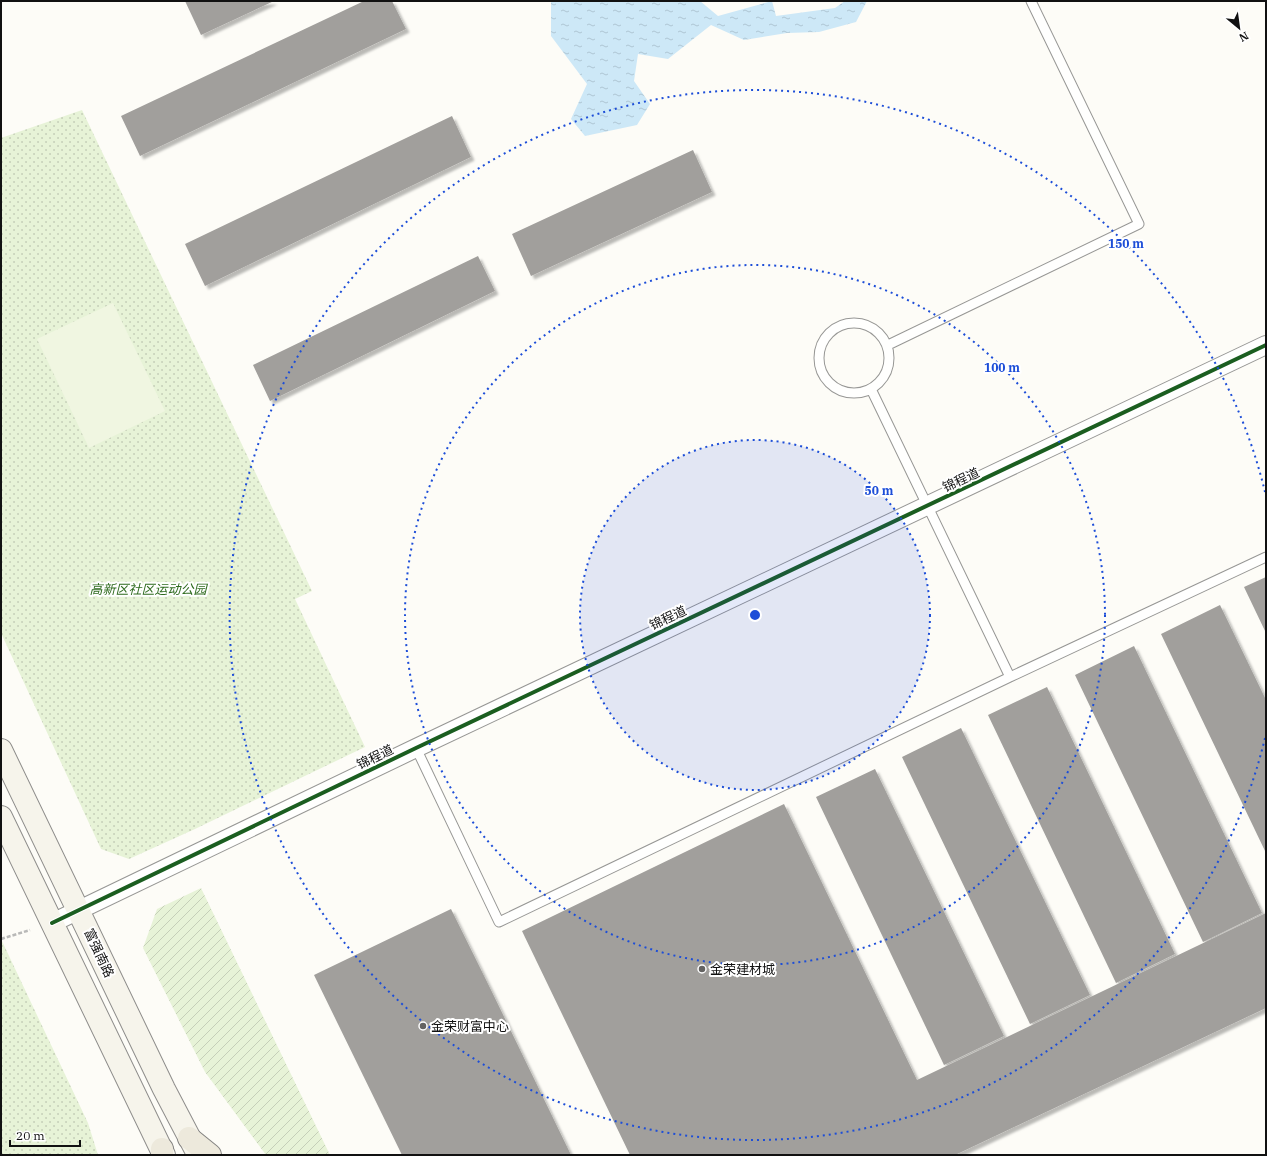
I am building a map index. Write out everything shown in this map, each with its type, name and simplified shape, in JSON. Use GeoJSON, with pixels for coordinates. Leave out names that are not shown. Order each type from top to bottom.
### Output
{"type":"FeatureCollection","features":[{"type":"Feature","properties":{"kind":"main road","name":"富强南路"},"geometry":{"type":"LineString","coordinates":[[1,750],[164,1089],[194,1146]]}},
{"type":"Feature","properties":{"kind":"main road"},"geometry":{"type":"LineString","coordinates":[[1,818],[163,1153]]}},
{"type":"Feature","properties":{"kind":"main road"},"geometry":{"type":"LineString","coordinates":[[194,1146],[210,1155]]}},
{"type":"Feature","properties":{"kind":"street","name":"锦程道"},"geometry":{"type":"LineString","coordinates":[[52,923],[416,748],[1266,345]]}},
{"type":"Feature","properties":{"kind":"lane"},"geometry":{"type":"LineString","coordinates":[[888,345],[1139,224],[1031,1]]}},
{"type":"Feature","properties":{"kind":"lane"},"geometry":{"type":"LineString","coordinates":[[849,323],[862,323],[873,328],[882,335],[888,345],[890,355],[886,375],[871,389],[862,393],[842,391],[833,386],[824,378],[818,355],[822,343],[828,333],[838,326],[849,323]]}},
{"type":"Feature","properties":{"kind":"lane"},"geometry":{"type":"LineString","coordinates":[[871,389],[1010,677]]}},
{"type":"Feature","properties":{"kind":"lane"},"geometry":{"type":"LineString","coordinates":[[416,748],[499,922],[1010,677],[1266,557]]}},
{"type":"Feature","properties":{"kind":"path"},"geometry":{"type":"LineString","coordinates":[[1,939],[52,923]]}},
{"type":"Feature","properties":{"kind":"green space","name":"高新区社区运动公园"},"geometry":{"type":"Polygon","coordinates":[[[82,110],[312,591],[295,599],[365,747],[129,859],[101,849],[1,633],[1,138],[82,110]]]}},
{"type":"Feature","properties":{"kind":"green space"},"geometry":{"type":"Polygon","coordinates":[[[113,303],[165,411],[89,448],[37,339],[113,303]]]}},
{"type":"Feature","properties":{"kind":"green space"},"geometry":{"type":"Polygon","coordinates":[[[201,888],[330,1155],[266,1155],[205,1072],[143,948],[157,909],[201,888]]]}},
{"type":"Feature","properties":{"kind":"green space"},"geometry":{"type":"Polygon","coordinates":[[[1,939],[88,1123],[98,1155],[1,1155],[1,939]]]}},
{"type":"Feature","properties":{"kind":"water"},"geometry":{"type":"Polygon","coordinates":[[[551,1],[700,1],[718,16],[772,1],[776,16],[835,8],[845,1],[867,1],[856,22],[819,32],[787,33],[744,40],[711,25],[668,59],[638,54],[634,81],[650,104],[637,125],[585,136],[571,119],[587,84],[551,36],[551,1]]]}},
{"type":"Feature","properties":{"kind":"building"},"geometry":{"type":"Polygon","coordinates":[[[185,1],[274,1],[201,35],[185,1]]]}},
{"type":"Feature","properties":{"kind":"building"},"geometry":{"type":"Polygon","coordinates":[[[364,1],[392,1],[406,29],[140,156],[121,116],[364,1]]]}},
{"type":"Feature","properties":{"kind":"building"},"geometry":{"type":"Polygon","coordinates":[[[452,116],[471,157],[205,286],[185,244],[452,116]]]}},
{"type":"Feature","properties":{"kind":"building"},"geometry":{"type":"Polygon","coordinates":[[[693,150],[712,192],[531,276],[512,234],[693,150]]]}},
{"type":"Feature","properties":{"kind":"building"},"geometry":{"type":"Polygon","coordinates":[[[478,256],[495,291],[270,401],[253,365],[478,256]]]}},
{"type":"Feature","properties":{"kind":"building"},"geometry":{"type":"Polygon","coordinates":[[[1266,577],[1266,633],[1244,587],[1266,577]]]}},
{"type":"Feature","properties":{"kind":"building"},"geometry":{"type":"Polygon","coordinates":[[[1220,605],[1266,700],[1266,853],[1161,634],[1220,605]]]}},
{"type":"Feature","properties":{"kind":"building"},"geometry":{"type":"Polygon","coordinates":[[[1134,646],[1262,913],[1203,942],[1075,675],[1134,646]]]}},
{"type":"Feature","properties":{"kind":"building"},"geometry":{"type":"Polygon","coordinates":[[[1047,687],[1175,954],[1116,983],[988,715],[1047,687]]]}},
{"type":"Feature","properties":{"kind":"building"},"geometry":{"type":"Polygon","coordinates":[[[961,728],[1090,995],[1030,1024],[902,757],[961,728]]]}},
{"type":"Feature","properties":{"kind":"building"},"geometry":{"type":"Polygon","coordinates":[[[875,769],[1004,1036],[944,1065],[816,797],[875,769]]]}},
{"type":"Feature","properties":{"kind":"building","name":"金荣建材城"},"geometry":{"type":"Polygon","coordinates":[[[784,804],[917,1080],[1266,913],[1266,1008],[955,1155],[630,1155],[522,931],[784,804]]]}},
{"type":"Feature","properties":{"kind":"building","name":"金荣财富中心"},"geometry":{"type":"Polygon","coordinates":[[[451,909],[571,1155],[402,1155],[314,975],[451,909]]]}},
{"type":"Feature","properties":{"kind":"cycle path"},"geometry":{"type":"LineString","coordinates":[[52,923],[416,748],[1266,345]]}},
{"type":"Feature","properties":{"kind":"place","name":"金荣建材城"},"geometry":{"type":"Point","coordinates":[702,969]}},
{"type":"Feature","properties":{"kind":"place","name":"金荣财富中心"},"geometry":{"type":"Point","coordinates":[423,1026]}}]}
